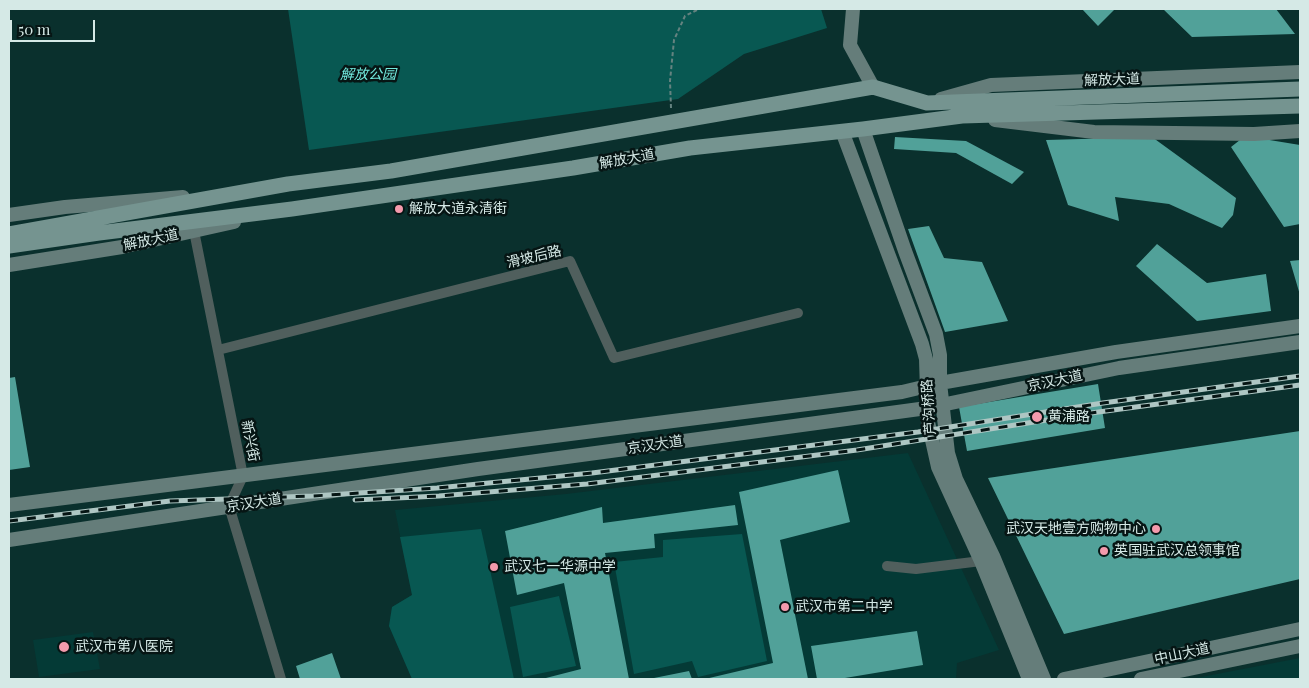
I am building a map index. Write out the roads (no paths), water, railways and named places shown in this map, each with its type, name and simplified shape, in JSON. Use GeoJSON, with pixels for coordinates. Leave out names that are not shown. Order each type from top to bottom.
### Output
{"type":"FeatureCollection","features":[{"type":"Feature","properties":{"kind":"main road"},"geometry":{"type":"LineString","coordinates":[[853,9],[850,45],[873,87]]}},
{"type":"Feature","properties":{"kind":"main road","name":"解放大道"},"geometry":{"type":"LineString","coordinates":[[927,103],[991,85],[1300,72]]}},
{"type":"Feature","properties":{"kind":"main road","name":"解放大道"},"geometry":{"type":"LineString","coordinates":[[9,215],[64,207],[180,197],[391,171],[873,87],[927,103],[1300,89]]}},
{"type":"Feature","properties":{"kind":"main road","name":"解放大道"},"geometry":{"type":"LineString","coordinates":[[9,234],[292,209],[573,168],[690,148],[962,116],[1300,106]]}},
{"type":"Feature","properties":{"kind":"main road","name":"解放大道"},"geometry":{"type":"LineString","coordinates":[[962,116],[1094,132],[1254,134],[1300,131]]}},
{"type":"Feature","properties":{"kind":"main road","name":"芦沟桥路"},"geometry":{"type":"LineString","coordinates":[[863,129],[936,334],[940,355],[927,408],[932,447],[938,468],[980,561],[1029,679]]}},
{"type":"Feature","properties":{"kind":"main road","name":"芦沟桥路"},"geometry":{"type":"LineString","coordinates":[[842,131],[922,344],[934,385],[942,404],[948,453],[956,479],[993,556],[1044,679]]}},
{"type":"Feature","properties":{"kind":"main road","name":"解放大道"},"geometry":{"type":"LineString","coordinates":[[9,246],[288,184]]}},
{"type":"Feature","properties":{"kind":"main road","name":"解放大道"},"geometry":{"type":"LineString","coordinates":[[9,265],[122,247],[292,209]]}},
{"type":"Feature","properties":{"kind":"main road","name":"京汉大道"},"geometry":{"type":"LineString","coordinates":[[9,505],[902,392],[1116,352],[1300,326]]}},
{"type":"Feature","properties":{"kind":"main road","name":"京汉大道"},"geometry":{"type":"LineString","coordinates":[[9,540],[478,469],[927,408],[1119,368],[1300,342]]}},
{"type":"Feature","properties":{"kind":"main road","name":"中山大道"},"geometry":{"type":"LineString","coordinates":[[1064,679],[1300,630]]}},
{"type":"Feature","properties":{"kind":"main road","name":"中山大道"},"geometry":{"type":"LineString","coordinates":[[1141,679],[1300,646]]}},
{"type":"Feature","properties":{"kind":"street","name":"新兴街"},"geometry":{"type":"LineString","coordinates":[[194,231],[243,476],[229,506]]}},
{"type":"Feature","properties":{"kind":"street","name":"滑坡后路"},"geometry":{"type":"LineString","coordinates":[[218,350],[570,261],[614,358],[798,313]]}},
{"type":"Feature","properties":{"kind":"street"},"geometry":{"type":"LineString","coordinates":[[229,506],[281,679]]}},
{"type":"Feature","properties":{"kind":"street"},"geometry":{"type":"LineString","coordinates":[[887,566],[916,569],[980,561]]}},
{"type":"Feature","properties":{"kind":"railway"},"geometry":{"type":"LineString","coordinates":[[9,521],[170,501],[313,496],[437,488],[592,473],[918,432],[1103,403],[1300,376]]}},
{"type":"Feature","properties":{"kind":"railway"},"geometry":{"type":"LineString","coordinates":[[355,500],[439,496],[587,484],[857,450],[1091,413],[1300,385]]}},
{"type":"Feature","properties":{"kind":"place","name":"解放大道永清街"},"geometry":{"type":"Point","coordinates":[399,209]}},
{"type":"Feature","properties":{"kind":"place","name":"黄浦路"},"geometry":{"type":"Point","coordinates":[1037,417]}},
{"type":"Feature","properties":{"kind":"place","name":"武汉天地壹方购物中心"},"geometry":{"type":"Point","coordinates":[1156,529]}},
{"type":"Feature","properties":{"kind":"place","name":"英国驻武汉总领事馆"},"geometry":{"type":"Point","coordinates":[1104,551]}},
{"type":"Feature","properties":{"kind":"place","name":"武汉七一华源中学"},"geometry":{"type":"Point","coordinates":[494,567]}},
{"type":"Feature","properties":{"kind":"place","name":"武汉市第二中学"},"geometry":{"type":"Point","coordinates":[785,607]}},
{"type":"Feature","properties":{"kind":"place","name":"武汉市第八医院"},"geometry":{"type":"Point","coordinates":[64,647]}},
{"type":"Feature","properties":{"kind":"park label","name":"解放公园"},"geometry":{"type":"Point","coordinates":[368,75]}}]}
